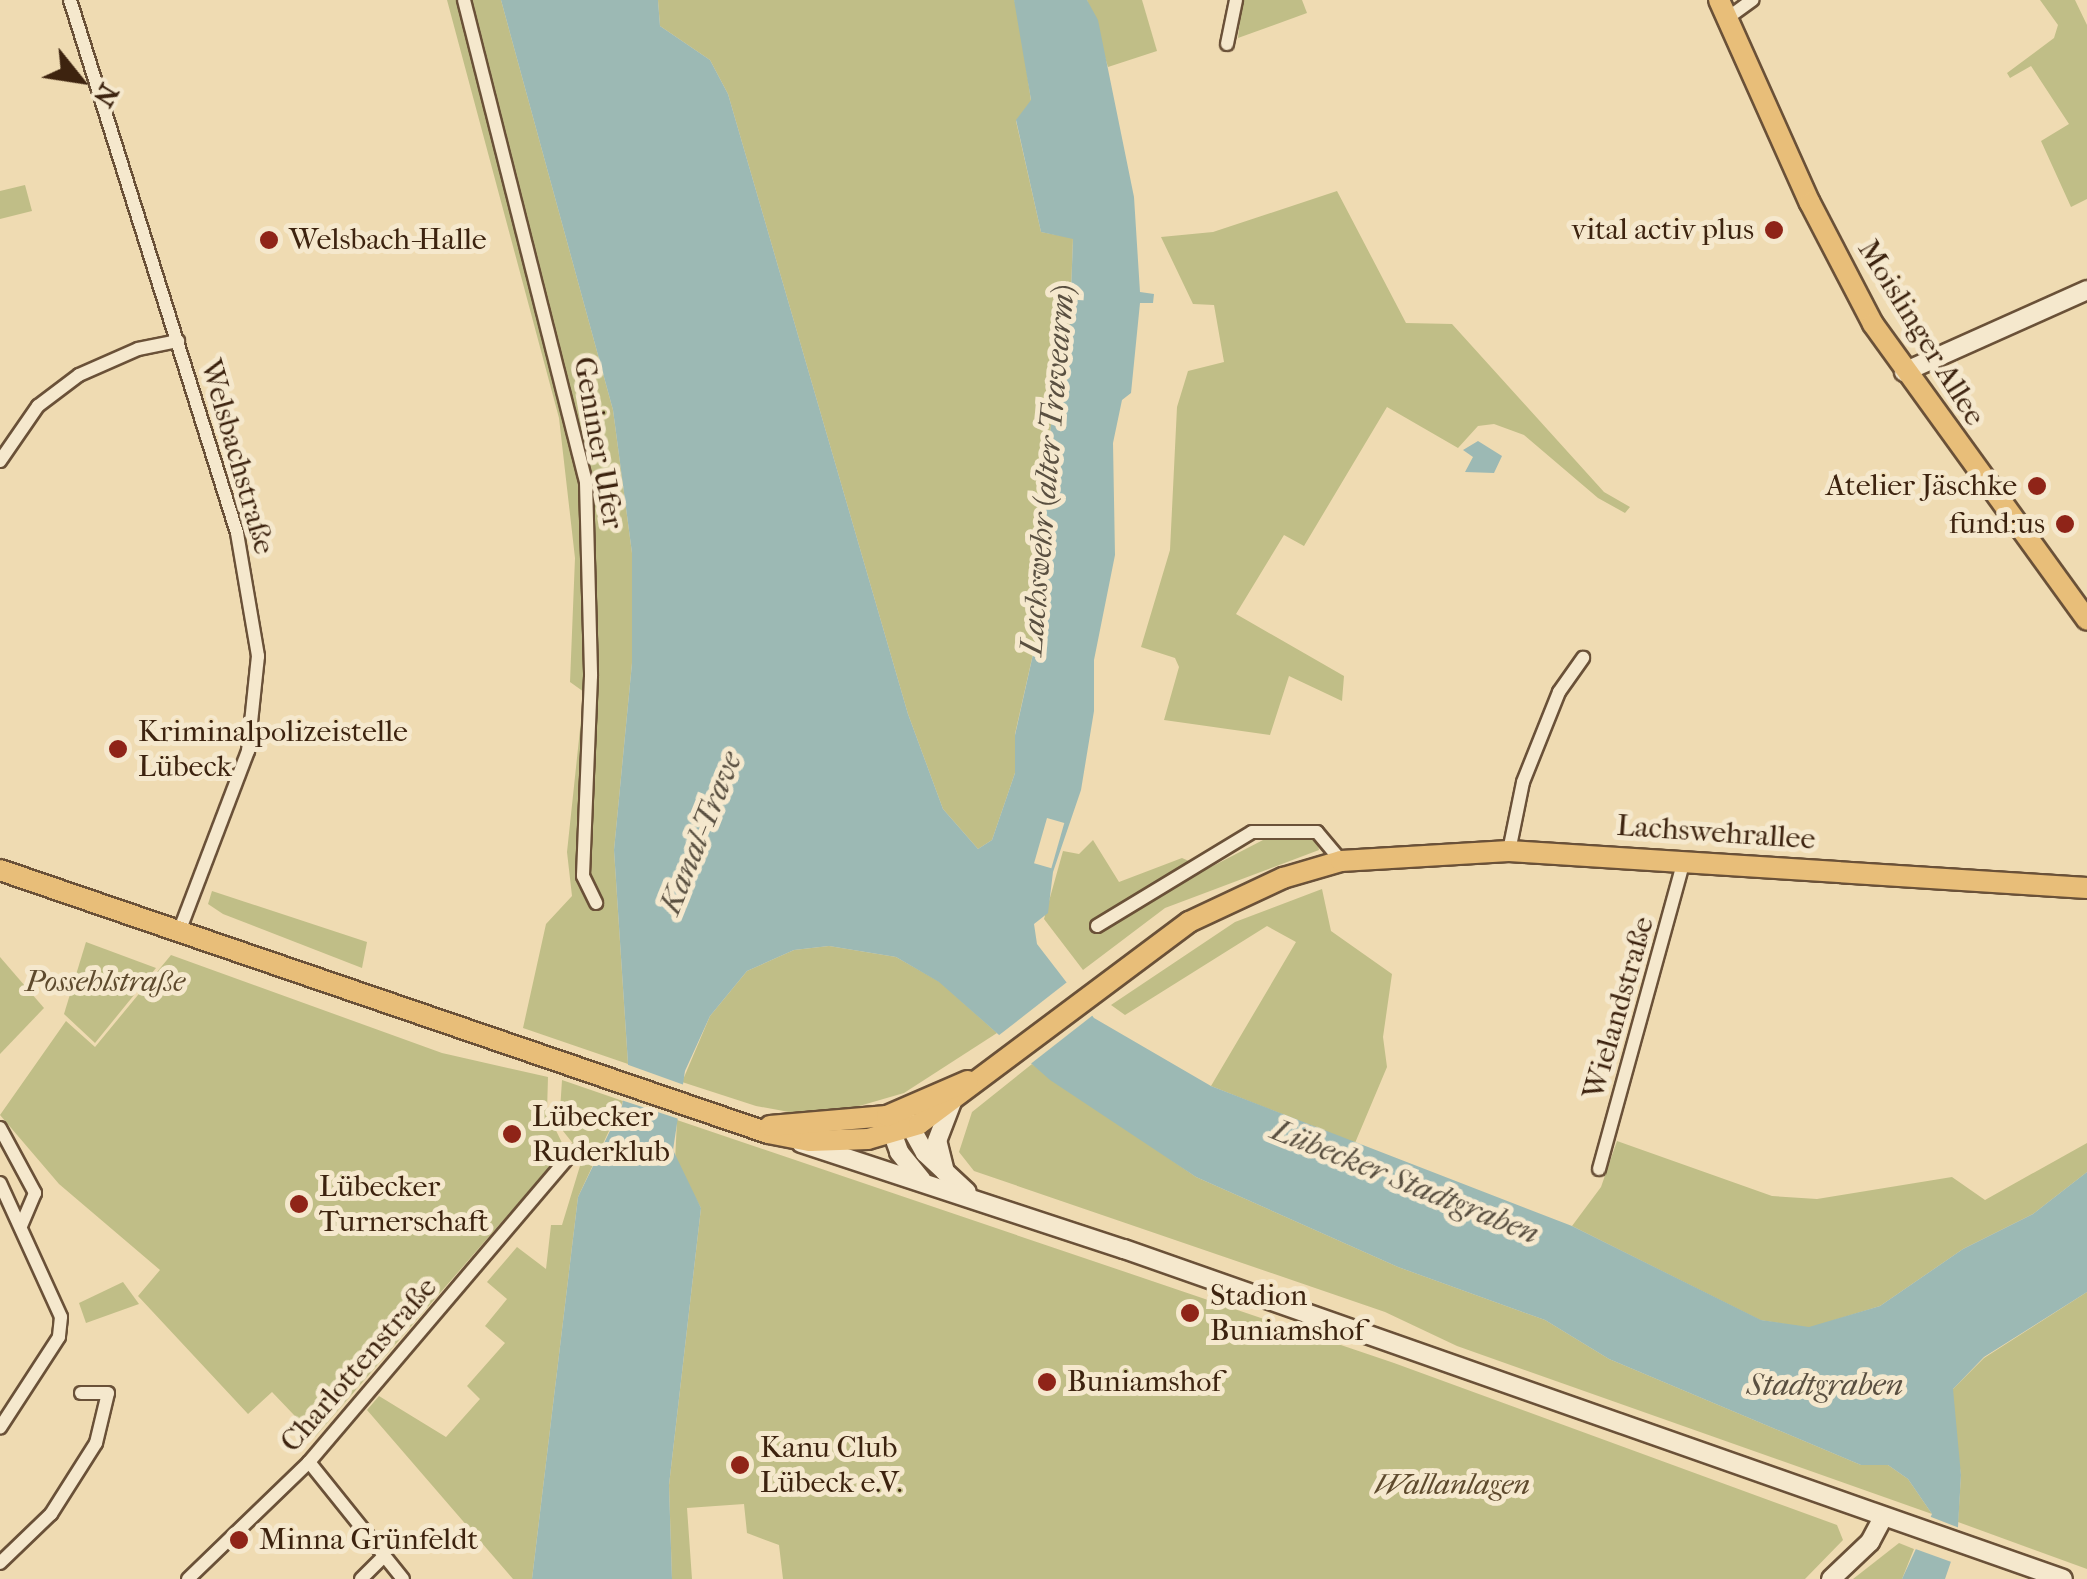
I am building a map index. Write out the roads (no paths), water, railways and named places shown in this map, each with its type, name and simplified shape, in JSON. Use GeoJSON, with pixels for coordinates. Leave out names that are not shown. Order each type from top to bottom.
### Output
{"type":"FeatureCollection","features":[{"type":"Feature","properties":{"kind":"main road","name":"Moislinger Allee"},"geometry":{"type":"LineString","coordinates":[[1724,8],[1810,204],[1904,372],[2083,607]]}},
{"type":"Feature","properties":{"kind":"main road"},"geometry":{"type":"LineString","coordinates":[[1904,372],[2087,290]]}},
{"type":"Feature","properties":{"kind":"main road","name":"Lachswehrallee"},"geometry":{"type":"LineString","coordinates":[[747,1124],[898,1122],[979,1076],[1096,988],[1222,903],[1341,862],[1509,850],[2087,888]]}},
{"type":"Feature","properties":{"kind":"main road"},"geometry":{"type":"LineString","coordinates":[[0,870],[788,1139],[973,1198],[2062,1579]]}},
{"type":"Feature","properties":{"kind":"main road","name":"Lachswehrallee"},"geometry":{"type":"LineString","coordinates":[[788,1139],[842,1142],[952,1102],[979,1076]]}},
{"type":"Feature","properties":{"kind":"main road"},"geometry":{"type":"LineString","coordinates":[[945,1172],[936,1141],[952,1102]]}},
{"type":"Feature","properties":{"kind":"main road"},"geometry":{"type":"LineString","coordinates":[[898,1122],[973,1198]]}},
{"type":"Feature","properties":{"kind":"main road"},"geometry":{"type":"LineString","coordinates":[[898,1122],[909,1167],[926,1184]]}},
{"type":"Feature","properties":{"kind":"main road"},"geometry":{"type":"LineString","coordinates":[[1831,1579],[1870,1542],[1882,1519]]}},
{"type":"Feature","properties":{"kind":"street","name":"Welsbachstraße"},"geometry":{"type":"LineString","coordinates":[[70,0],[237,533],[258,656],[248,752],[180,929]]}},
{"type":"Feature","properties":{"kind":"street","name":"Geniner Ufer"},"geometry":{"type":"LineString","coordinates":[[464,0],[586,482],[591,676],[583,876],[596,903]]}},
{"type":"Feature","properties":{"kind":"street"},"geometry":{"type":"LineString","coordinates":[[1227,44],[1236,0]]}},
{"type":"Feature","properties":{"kind":"street"},"geometry":{"type":"LineString","coordinates":[[1724,8],[1752,0]]}},
{"type":"Feature","properties":{"kind":"street"},"geometry":{"type":"LineString","coordinates":[[0,461],[38,406],[79,375],[138,348],[178,341]]}},
{"type":"Feature","properties":{"kind":"street"},"geometry":{"type":"LineString","coordinates":[[1509,850],[1523,782],[1559,692],[1583,658]]}},
{"type":"Feature","properties":{"kind":"street"},"geometry":{"type":"LineString","coordinates":[[1097,926],[1252,832],[1316,832],[1341,862]]}},
{"type":"Feature","properties":{"kind":"street","name":"Wielandstraße"},"geometry":{"type":"LineString","coordinates":[[1598,1169],[1684,860]]}},
{"type":"Feature","properties":{"kind":"street"},"geometry":{"type":"LineString","coordinates":[[0,1128],[36,1193],[22,1226]]}},
{"type":"Feature","properties":{"kind":"street","name":"Charlottenstraße"},"geometry":{"type":"LineString","coordinates":[[188,1579],[309,1462],[573,1152]]}},
{"type":"Feature","properties":{"kind":"street"},"geometry":{"type":"LineString","coordinates":[[0,1183],[51,1287],[60,1327],[0,1428]]}},
{"type":"Feature","properties":{"kind":"street"},"geometry":{"type":"LineString","coordinates":[[0,1563],[51,1514],[96,1443],[108,1393],[81,1393]]}},
{"type":"Feature","properties":{"kind":"street"},"geometry":{"type":"LineString","coordinates":[[309,1462],[403,1579]]}},
{"type":"Feature","properties":{"kind":"street"},"geometry":{"type":"LineString","coordinates":[[362,1579],[384,1556]]}},
{"type":"Feature","properties":{"kind":"water"},"geometry":{"type":"Polygon","coordinates":[[[501,0],[658,0],[660,26],[710,60],[728,94],[908,714],[943,809],[978,849],[992,840],[1015,773],[1015,735],[1044,605],[1049,534],[1042,502],[1054,399],[1069,345],[1073,239],[1041,232],[1016,120],[1031,100],[1014,0],[1087,0],[1098,20],[1134,197],[1140,292],[1154,294],[1153,303],[1140,303],[1131,393],[1122,400],[1113,443],[1115,555],[1094,660],[1094,711],[1081,790],[1053,872],[1048,913],[1034,924],[1037,944],[1094,1018],[1211,1086],[1572,1226],[1761,1320],[1809,1327],[1880,1306],[1963,1249],[2033,1214],[2087,1172],[2087,1292],[1984,1357],[1953,1389],[1961,1475],[1957,1544],[1945,1579],[1902,1579],[1932,1514],[1908,1479],[1888,1465],[1861,1465],[1609,1359],[1545,1320],[1398,1267],[1196,1177],[1050,1080],[939,982],[896,957],[829,946],[794,950],[747,971],[710,1016],[685,1071],[673,1150],[701,1208],[669,1485],[672,1579],[532,1579],[578,1197],[622,1106],[628,1064],[614,850],[632,663],[632,553],[613,410],[501,0]]]}},
{"type":"Feature","properties":{"kind":"water"},"geometry":{"type":"Polygon","coordinates":[[[1478,441],[1502,456],[1494,473],[1465,472],[1473,457],[1463,450],[1478,441]]]}},
{"type":"Feature","properties":{"kind":"place","name":"vital activ plus"},"geometry":{"type":"Point","coordinates":[1774,230]}},
{"type":"Feature","properties":{"kind":"place","name":"Welsbach-Halle"},"geometry":{"type":"Point","coordinates":[269,240]}},
{"type":"Feature","properties":{"kind":"place","name":"Atelier Jäschke"},"geometry":{"type":"Point","coordinates":[2037,486]}},
{"type":"Feature","properties":{"kind":"place","name":"fund:us"},"geometry":{"type":"Point","coordinates":[2065,524]}},
{"type":"Feature","properties":{"kind":"place","name":"Kriminalpolizeistelle Lübeck"},"geometry":{"type":"Point","coordinates":[118,749]}},
{"type":"Feature","properties":{"kind":"place","name":"Lübecker Ruderklub"},"geometry":{"type":"Point","coordinates":[512,1134]}},
{"type":"Feature","properties":{"kind":"place","name":"Lübecker Turnerschaft"},"geometry":{"type":"Point","coordinates":[299,1204]}},
{"type":"Feature","properties":{"kind":"place","name":"Stadion Buniamshof"},"geometry":{"type":"Point","coordinates":[1190,1313]}},
{"type":"Feature","properties":{"kind":"place","name":"Buniamshof"},"geometry":{"type":"Point","coordinates":[1047,1382]}},
{"type":"Feature","properties":{"kind":"place","name":"Kanu Club Lübeck e.V."},"geometry":{"type":"Point","coordinates":[740,1465]}},
{"type":"Feature","properties":{"kind":"place","name":"Minna Grünfeldt"},"geometry":{"type":"Point","coordinates":[239,1540]}},
{"type":"Feature","properties":{"kind":"water label","name":"Lachswehr (alter Travearm)"},"geometry":{"type":"Point","coordinates":[1048,470]}},
{"type":"Feature","properties":{"kind":"water label","name":"Kanal-Trave"},"geometry":{"type":"Point","coordinates":[701,833]}},
{"type":"Feature","properties":{"kind":"water label","name":"Lübecker Stadtgraben"},"geometry":{"type":"Point","coordinates":[1405,1182]}},
{"type":"Feature","properties":{"kind":"water label","name":"Stadtgraben"},"geometry":{"type":"Point","coordinates":[1825,1385]}},
{"type":"Feature","properties":{"kind":"park label","name":"Possehlstraße"},"geometry":{"type":"Point","coordinates":[105,982]}},
{"type":"Feature","properties":{"kind":"park label","name":"Wallanlagen"},"geometry":{"type":"Point","coordinates":[1452,1485]}}]}
